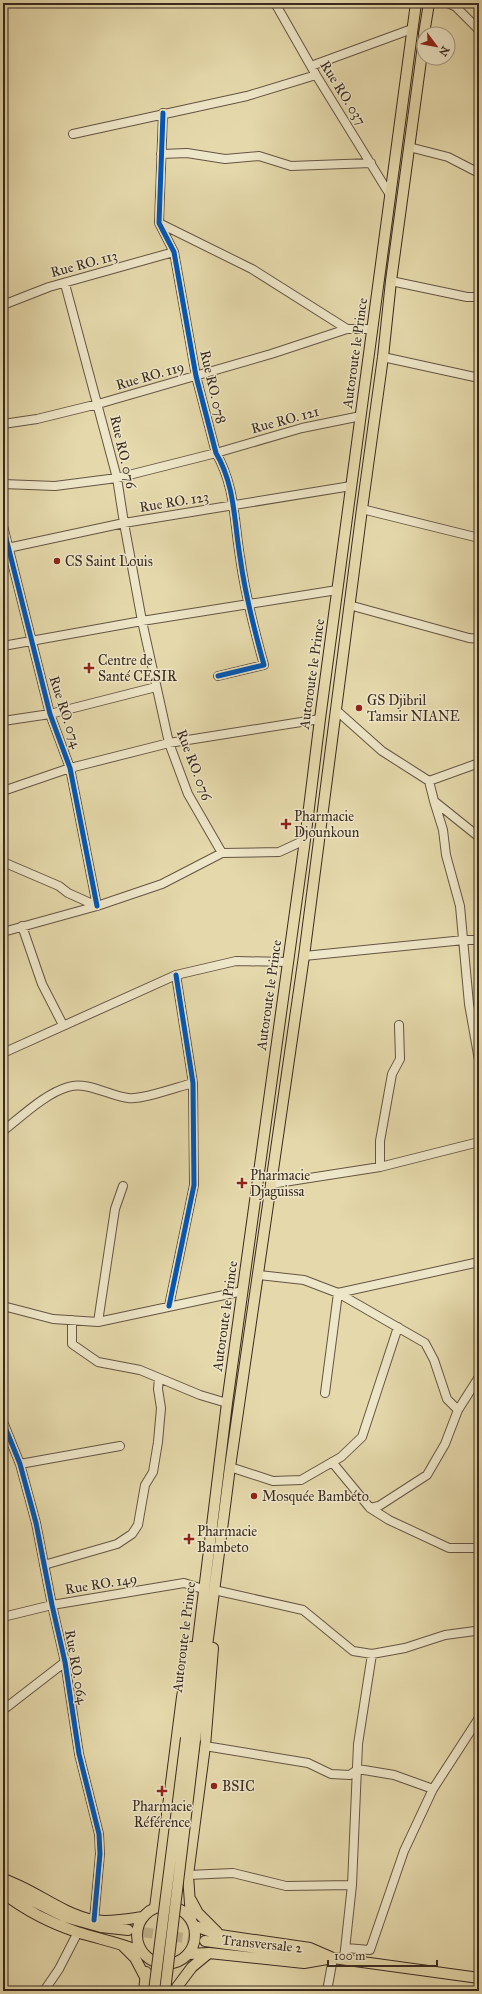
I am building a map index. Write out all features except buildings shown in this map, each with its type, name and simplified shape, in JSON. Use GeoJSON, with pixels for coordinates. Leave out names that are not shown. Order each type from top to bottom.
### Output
{"type":"FeatureCollection","features":[{"type":"Feature","properties":{"kind":"main road","name":"Autoroute le Prince"},"geometry":{"type":"LineString","coordinates":[[165,1991],[203,1589],[227,1403],[305,840],[416,3]]}},
{"type":"Feature","properties":{"kind":"main road"},"geometry":{"type":"LineString","coordinates":[[425,26],[429,3]]}},
{"type":"Feature","properties":{"kind":"main road","name":"Autoroute le Prince"},"geometry":{"type":"LineString","coordinates":[[154,1991],[190,1739],[214,1590],[230,1467],[304,956],[420,66]]}},
{"type":"Feature","properties":{"kind":"main road"},"geometry":{"type":"LineString","coordinates":[[144,1991],[146,1979],[144,1954],[138,1944],[138,1925],[155,1904],[182,1697],[203,1589]]}},
{"type":"Feature","properties":{"kind":"main road"},"geometry":{"type":"LineString","coordinates":[[177,1989],[186,1957],[195,1940],[188,1894],[188,1876],[205,1746],[213,1644],[214,1590]]}},
{"type":"Feature","properties":{"kind":"main road"},"geometry":{"type":"LineString","coordinates":[[3,1879],[12,1882],[53,1904],[94,1920],[117,1921],[143,1917]]}},
{"type":"Feature","properties":{"kind":"main road"},"geometry":{"type":"LineString","coordinates":[[3,1886],[65,1917],[101,1927],[128,1930]]}},
{"type":"Feature","properties":{"kind":"main road"},"geometry":{"type":"LineString","coordinates":[[3,1893],[20,1906],[33,1913],[78,1932],[121,1943],[144,1954],[154,1962],[164,1965],[174,1964],[186,1957]]}},
{"type":"Feature","properties":{"kind":"main road"},"geometry":{"type":"LineString","coordinates":[[188,1894],[198,1913],[220,1935]]}},
{"type":"Feature","properties":{"kind":"main road"},"geometry":{"type":"LineString","coordinates":[[117,1921],[155,1904],[175,1906],[184,1911],[193,1922]]}},
{"type":"Feature","properties":{"kind":"main road","name":"Transversale 2"},"geometry":{"type":"LineString","coordinates":[[193,1922],[220,1935],[310,1948],[333,1958]]}},
{"type":"Feature","properties":{"kind":"main road"},"geometry":{"type":"LineString","coordinates":[[205,1942],[333,1958]]}},
{"type":"Feature","properties":{"kind":"main road"},"geometry":{"type":"LineString","coordinates":[[121,1943],[135,1958],[146,1979]]}},
{"type":"Feature","properties":{"kind":"main road"},"geometry":{"type":"LineString","coordinates":[[177,1989],[192,1967],[209,1953]]}},
{"type":"Feature","properties":{"kind":"main road","name":"Transversale 2"},"geometry":{"type":"LineString","coordinates":[[186,1957],[209,1953],[304,1963],[333,1958],[479,1978]]}},
{"type":"Feature","properties":{"kind":"street","name":"Rue RO. 037"},"geometry":{"type":"LineString","coordinates":[[276,3],[316,75],[390,195]]}},
{"type":"Feature","properties":{"kind":"street"},"geometry":{"type":"LineString","coordinates":[[448,3],[456,7],[479,30]]}},
{"type":"Feature","properties":{"kind":"street"},"geometry":{"type":"LineString","coordinates":[[311,66],[412,29]]}},
{"type":"Feature","properties":{"kind":"street"},"geometry":{"type":"LineString","coordinates":[[73,134],[163,113],[247,96],[316,75]]}},
{"type":"Feature","properties":{"kind":"street","name":"Rue RO. 078"},"geometry":{"type":"LineString","coordinates":[[163,113],[159,223],[174,252],[196,376],[216,452],[222,462],[235,505],[239,555],[248,604],[264,665],[218,676]]}},
{"type":"Feature","properties":{"kind":"street"},"geometry":{"type":"LineString","coordinates":[[409,147],[448,157],[479,173]]}},
{"type":"Feature","properties":{"kind":"street"},"geometry":{"type":"LineString","coordinates":[[161,154],[187,153],[225,159],[259,156],[291,166],[371,163]]}},
{"type":"Feature","properties":{"kind":"street"},"geometry":{"type":"LineString","coordinates":[[159,223],[252,269],[347,329]]}},
{"type":"Feature","properties":{"kind":"street","name":"Rue RO. 113"},"geometry":{"type":"LineString","coordinates":[[3,305],[49,287],[65,284],[174,252]]}},
{"type":"Feature","properties":{"kind":"street"},"geometry":{"type":"LineString","coordinates":[[391,281],[467,297],[479,297]]}},
{"type":"Feature","properties":{"kind":"street","name":"Rue RO. 076"},"geometry":{"type":"LineString","coordinates":[[65,284],[117,478],[142,621],[168,743],[188,794],[222,853]]}},
{"type":"Feature","properties":{"kind":"street","name":"Rue RO. 119"},"geometry":{"type":"LineString","coordinates":[[3,424],[37,419],[98,404],[271,354],[347,329],[372,329]]}},
{"type":"Feature","properties":{"kind":"street"},"geometry":{"type":"LineString","coordinates":[[383,357],[479,378]]}},
{"type":"Feature","properties":{"kind":"street","name":"Rue RO. 121"},"geometry":{"type":"LineString","coordinates":[[3,484],[55,486],[117,478],[302,428],[361,416]]}},
{"type":"Feature","properties":{"kind":"street","name":"Rue RO. 123"},"geometry":{"type":"LineString","coordinates":[[6,548],[124,523],[351,486]]}},
{"type":"Feature","properties":{"kind":"street"},"geometry":{"type":"LineString","coordinates":[[362,509],[479,538]]}},
{"type":"Feature","properties":{"kind":"street","name":"Rue RO. 074"},"geometry":{"type":"LineString","coordinates":[[3,526],[6,548],[50,714],[70,768],[97,906]]}},
{"type":"Feature","properties":{"kind":"street"},"geometry":{"type":"LineString","coordinates":[[3,646],[142,621],[337,590]]}},
{"type":"Feature","properties":{"kind":"street"},"geometry":{"type":"LineString","coordinates":[[349,605],[469,638],[479,639]]}},
{"type":"Feature","properties":{"kind":"street"},"geometry":{"type":"LineString","coordinates":[[3,721],[50,714],[156,686]]}},
{"type":"Feature","properties":{"kind":"street"},"geometry":{"type":"LineString","coordinates":[[336,710],[382,751],[429,781],[443,830],[446,855],[460,906],[469,1004],[479,1060]]}},
{"type":"Feature","properties":{"kind":"street"},"geometry":{"type":"LineString","coordinates":[[3,791],[70,768],[168,743],[320,719]]}},
{"type":"Feature","properties":{"kind":"street"},"geometry":{"type":"LineString","coordinates":[[429,781],[479,763]]}},
{"type":"Feature","properties":{"kind":"street"},"geometry":{"type":"LineString","coordinates":[[434,801],[479,836]]}},
{"type":"Feature","properties":{"kind":"street"},"geometry":{"type":"LineString","coordinates":[[3,932],[97,906],[162,884],[222,853],[237,854],[279,852],[305,840]]}},
{"type":"Feature","properties":{"kind":"street"},"geometry":{"type":"LineString","coordinates":[[3,862],[59,886],[68,893],[97,906]]}},
{"type":"Feature","properties":{"kind":"street"},"geometry":{"type":"LineString","coordinates":[[22,926],[42,984],[63,1025]]}},
{"type":"Feature","properties":{"kind":"street"},"geometry":{"type":"LineString","coordinates":[[304,956],[464,940],[479,940]]}},
{"type":"Feature","properties":{"kind":"street"},"geometry":{"type":"LineString","coordinates":[[3,1053],[176,976],[236,960],[288,962]]}},
{"type":"Feature","properties":{"kind":"street"},"geometry":{"type":"LineString","coordinates":[[169,1306],[194,1185],[193,1083],[176,976]]}},
{"type":"Feature","properties":{"kind":"street"},"geometry":{"type":"LineString","coordinates":[[380,1167],[380,1141],[392,1074],[400,1060],[399,1025]]}},
{"type":"Feature","properties":{"kind":"street"},"geometry":{"type":"LineString","coordinates":[[3,1131],[53,1093],[69,1086],[85,1086],[129,1098],[141,1097],[193,1083]]}},
{"type":"Feature","properties":{"kind":"street"},"geometry":{"type":"LineString","coordinates":[[271,1184],[380,1167],[479,1142]]}},
{"type":"Feature","properties":{"kind":"street"},"geometry":{"type":"LineString","coordinates":[[98,1322],[115,1209],[123,1186]]}},
{"type":"Feature","properties":{"kind":"street"},"geometry":{"type":"LineString","coordinates":[[338,1293],[479,1262]]}},
{"type":"Feature","properties":{"kind":"street"},"geometry":{"type":"LineString","coordinates":[[259,1275],[304,1280],[338,1293],[425,1343],[434,1360],[447,1399],[458,1410]]}},
{"type":"Feature","properties":{"kind":"street"},"geometry":{"type":"LineString","coordinates":[[3,1306],[53,1319],[98,1322],[243,1291]]}},
{"type":"Feature","properties":{"kind":"street"},"geometry":{"type":"LineString","coordinates":[[325,1393],[338,1293]]}},
{"type":"Feature","properties":{"kind":"street"},"geometry":{"type":"LineString","coordinates":[[72,1320],[72,1344],[98,1362],[140,1370],[200,1395],[227,1403]]}},
{"type":"Feature","properties":{"kind":"street"},"geometry":{"type":"LineString","coordinates":[[230,1467],[273,1481],[301,1480],[341,1456],[362,1437],[398,1327]]}},
{"type":"Feature","properties":{"kind":"street"},"geometry":{"type":"LineString","coordinates":[[370,1508],[379,1506],[427,1475],[445,1444],[458,1410],[479,1377]]}},
{"type":"Feature","properties":{"kind":"street"},"geometry":{"type":"LineString","coordinates":[[44,1565],[117,1544],[132,1534],[138,1525],[145,1484],[153,1472],[158,1442],[161,1408],[158,1389],[159,1378]]}},
{"type":"Feature","properties":{"kind":"street","name":"Rue RO. 064"},"geometry":{"type":"LineString","coordinates":[[3,1422],[20,1464],[36,1523],[65,1662],[79,1754],[99,1834],[100,1854],[94,1920]]}},
{"type":"Feature","properties":{"kind":"street"},"geometry":{"type":"LineString","coordinates":[[20,1464],[120,1446]]}},
{"type":"Feature","properties":{"kind":"street"},"geometry":{"type":"LineString","coordinates":[[332,1462],[370,1508],[389,1520],[449,1548],[479,1548]]}},
{"type":"Feature","properties":{"kind":"street","name":"Rue RO. 149"},"geometry":{"type":"LineString","coordinates":[[3,1617],[52,1604],[184,1583],[203,1589]]}},
{"type":"Feature","properties":{"kind":"street"},"geometry":{"type":"LineString","coordinates":[[214,1590],[303,1610],[353,1651],[372,1654],[405,1648],[444,1635],[475,1630]]}},
{"type":"Feature","properties":{"kind":"street"},"geometry":{"type":"LineString","coordinates":[[344,1959],[352,1884],[358,1744],[372,1654]]}},
{"type":"Feature","properties":{"kind":"street"},"geometry":{"type":"LineString","coordinates":[[3,1710],[65,1662]]}},
{"type":"Feature","properties":{"kind":"street"},"geometry":{"type":"LineString","coordinates":[[346,1948],[370,1950],[404,1851],[433,1789],[479,1718]]}},
{"type":"Feature","properties":{"kind":"street"},"geometry":{"type":"LineString","coordinates":[[205,1746],[308,1763],[332,1774],[350,1775],[358,1769],[394,1775],[433,1789]]}},
{"type":"Feature","properties":{"kind":"street"},"geometry":{"type":"LineString","coordinates":[[188,1876],[233,1872],[286,1886],[352,1884]]}},
{"type":"Feature","properties":{"kind":"street"},"geometry":{"type":"LineString","coordinates":[[44,1991],[59,1969],[78,1932]]}},
{"type":"Feature","properties":{"kind":"street"},"geometry":{"type":"LineString","coordinates":[[327,1991],[333,1958]]}},
{"type":"Feature","properties":{"kind":"tunnel"},"geometry":{"type":"LineString","coordinates":[[128,1930],[205,1941]]}},
{"type":"Feature","properties":{"kind":"cycle path"},"geometry":{"type":"LineString","coordinates":[[163,113],[159,223],[174,252],[196,376],[216,453],[227,478],[230,490],[244,584],[264,665],[218,676]]}},
{"type":"Feature","properties":{"kind":"cycle path"},"geometry":{"type":"LineString","coordinates":[[3,526],[50,714],[70,768],[97,906]]}},
{"type":"Feature","properties":{"kind":"cycle path"},"geometry":{"type":"LineString","coordinates":[[169,1306],[194,1185],[193,1083],[176,975]]}},
{"type":"Feature","properties":{"kind":"cycle path"},"geometry":{"type":"LineString","coordinates":[[3,1422],[20,1464],[36,1523],[65,1662],[79,1754],[99,1834],[100,1854],[94,1920]]}},
{"type":"Feature","properties":{"kind":"place","name":"CS Saint Louis"},"geometry":{"type":"Point","coordinates":[57,561]}},
{"type":"Feature","properties":{"kind":"place","name":"Centre de Santé CESIR"},"geometry":{"type":"Point","coordinates":[89,668]}},
{"type":"Feature","properties":{"kind":"place","name":"GS Djibril Tamsir NIANE"},"geometry":{"type":"Point","coordinates":[359,708]}},
{"type":"Feature","properties":{"kind":"place","name":"Pharmacie Djounkoun"},"geometry":{"type":"Point","coordinates":[286,824]}},
{"type":"Feature","properties":{"kind":"place","name":"Pharmacie Djaguissa"},"geometry":{"type":"Point","coordinates":[242,1183]}},
{"type":"Feature","properties":{"kind":"place","name":"Mosquée Bambéto"},"geometry":{"type":"Point","coordinates":[254,1496]}},
{"type":"Feature","properties":{"kind":"place","name":"Pharmacie Bambeto"},"geometry":{"type":"Point","coordinates":[189,1539]}},
{"type":"Feature","properties":{"kind":"place","name":"BSIC"},"geometry":{"type":"Point","coordinates":[214,1786]}},
{"type":"Feature","properties":{"kind":"place","name":"Pharmacie Référence"},"geometry":{"type":"Point","coordinates":[162,1791]}}]}
